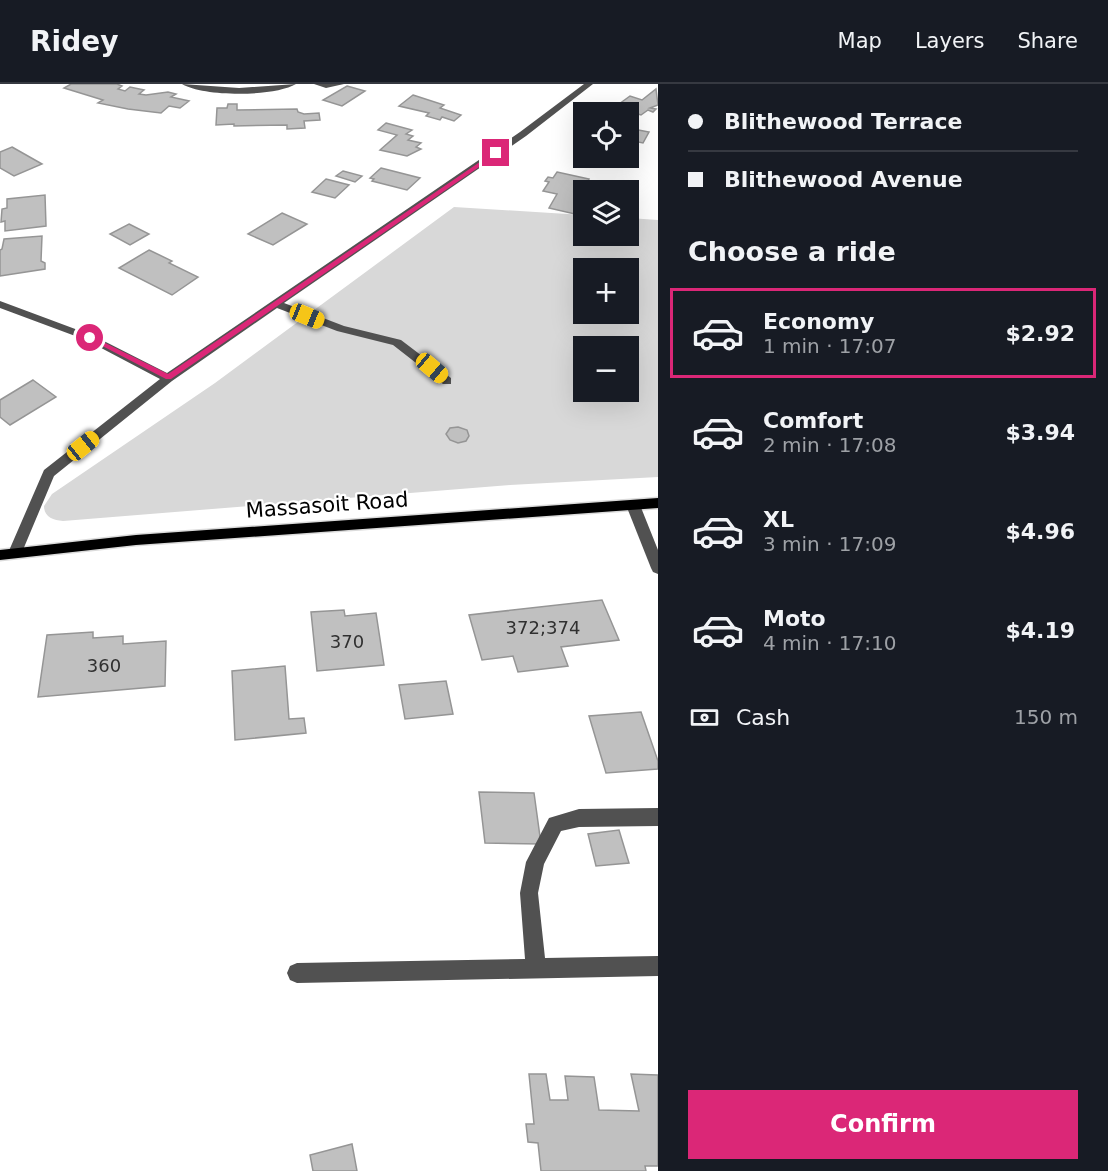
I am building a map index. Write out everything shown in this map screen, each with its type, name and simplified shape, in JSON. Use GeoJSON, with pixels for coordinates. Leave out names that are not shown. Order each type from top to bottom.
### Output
{"type":"FeatureCollection","features":[{"type":"Feature","properties":{"kind":"main road","name":"Massasoit Road"},"geometry":{"type":"LineString","coordinates":[[0,555],[136,540],[658,503]]}},
{"type":"Feature","properties":{"kind":"street"},"geometry":{"type":"LineString","coordinates":[[190,84],[246,92],[277,89],[292,84]]}},
{"type":"Feature","properties":{"kind":"street"},"geometry":{"type":"LineString","coordinates":[[318,84],[326,86],[340,84]]}},
{"type":"Feature","properties":{"kind":"street"},"geometry":{"type":"LineString","coordinates":[[15,553],[49,473],[168,378],[523,134],[589,84]]}},
{"type":"Feature","properties":{"kind":"street"},"geometry":{"type":"LineString","coordinates":[[275,303],[341,329],[397,342],[447,381]]}},
{"type":"Feature","properties":{"kind":"street"},"geometry":{"type":"LineString","coordinates":[[0,304],[90,338],[168,378]]}},
{"type":"Feature","properties":{"kind":"street"},"geometry":{"type":"LineString","coordinates":[[633,505],[658,568]]}},
{"type":"Feature","properties":{"kind":"street"},"geometry":{"type":"LineString","coordinates":[[536,969],[529,893],[535,862],[555,824],[579,818],[658,817]]}},
{"type":"Feature","properties":{"kind":"street"},"geometry":{"type":"LineString","coordinates":[[297,974],[658,966]]}},
{"type":"Feature","properties":{"kind":"shaded area"},"geometry":{"type":"Polygon","coordinates":[[[454,207],[573,214],[573,246],[639,246],[639,219],[658,220],[658,477],[510,485],[63,521],[53,519],[44,510],[52,494],[215,383],[454,207]]]}},
{"type":"Feature","properties":{"kind":"building"},"geometry":{"type":"Polygon","coordinates":[[[71,84],[117,84],[122,86],[118,89],[125,91],[130,87],[144,90],[139,94],[146,95],[168,92],[176,94],[171,97],[189,101],[180,108],[169,106],[161,113],[128,109],[98,103],[103,100],[64,88],[71,84]]]}},
{"type":"Feature","properties":{"kind":"building"},"geometry":{"type":"Polygon","coordinates":[[[347,86],[365,91],[342,106],[323,100],[347,86]]]}},
{"type":"Feature","properties":{"kind":"building"},"geometry":{"type":"Polygon","coordinates":[[[656,89],[658,105],[650,108],[656,109],[653,112],[648,110],[639,114],[639,102],[622,102],[630,96],[642,100],[656,89]]]}},
{"type":"Feature","properties":{"kind":"building"},"geometry":{"type":"Polygon","coordinates":[[[413,95],[444,105],[440,108],[461,115],[454,121],[442,117],[440,120],[426,116],[429,113],[399,106],[413,95]]]}},
{"type":"Feature","properties":{"kind":"building"},"geometry":{"type":"Polygon","coordinates":[[[228,104],[237,104],[237,110],[297,109],[298,112],[304,114],[319,113],[320,120],[304,121],[305,128],[287,129],[287,125],[216,125],[217,108],[227,108],[228,104]]]}},
{"type":"Feature","properties":{"kind":"building"},"geometry":{"type":"Polygon","coordinates":[[[386,123],[412,130],[406,134],[413,136],[408,140],[421,143],[416,147],[421,149],[407,156],[380,150],[397,135],[378,130],[386,123]]]}},
{"type":"Feature","properties":{"kind":"building"},"geometry":{"type":"Polygon","coordinates":[[[639,130],[649,132],[643,143],[639,142],[639,130]]]}},
{"type":"Feature","properties":{"kind":"building"},"geometry":{"type":"Polygon","coordinates":[[[12,147],[42,164],[14,176],[0,168],[0,152],[12,147]]]}},
{"type":"Feature","properties":{"kind":"building"},"geometry":{"type":"Polygon","coordinates":[[[381,168],[420,178],[407,190],[372,181],[374,179],[370,178],[381,168]]]}},
{"type":"Feature","properties":{"kind":"building"},"geometry":{"type":"Polygon","coordinates":[[[343,171],[362,176],[355,182],[336,176],[343,171]]]}},
{"type":"Feature","properties":{"kind":"building"},"geometry":{"type":"Polygon","coordinates":[[[557,172],[589,179],[573,180],[573,214],[549,208],[557,194],[543,191],[549,182],[545,181],[548,177],[553,178],[557,172]]]}},
{"type":"Feature","properties":{"kind":"building"},"geometry":{"type":"Polygon","coordinates":[[[326,179],[349,185],[335,198],[312,192],[326,179]]]}},
{"type":"Feature","properties":{"kind":"building"},"geometry":{"type":"Polygon","coordinates":[[[45,195],[46,226],[5,231],[5,221],[1,222],[2,209],[7,208],[7,199],[45,195]]]}},
{"type":"Feature","properties":{"kind":"building"},"geometry":{"type":"Polygon","coordinates":[[[282,213],[307,224],[273,245],[248,234],[282,213]]]}},
{"type":"Feature","properties":{"kind":"building"},"geometry":{"type":"Polygon","coordinates":[[[129,224],[149,234],[130,245],[110,234],[129,224]]]}},
{"type":"Feature","properties":{"kind":"building"},"geometry":{"type":"Polygon","coordinates":[[[42,236],[41,261],[45,263],[45,269],[0,276],[0,250],[4,239],[42,236]]]}},
{"type":"Feature","properties":{"kind":"building"},"geometry":{"type":"Polygon","coordinates":[[[149,250],[198,277],[172,295],[119,268],[149,250]]]}},
{"type":"Feature","properties":{"kind":"building"},"geometry":{"type":"Polygon","coordinates":[[[33,380],[56,397],[10,425],[0,417],[0,400],[33,380]]]}},
{"type":"Feature","properties":{"kind":"building"},"geometry":{"type":"Polygon","coordinates":[[[458,427],[467,430],[469,436],[466,441],[458,443],[450,440],[446,434],[450,428],[458,427]]]}},
{"type":"Feature","properties":{"kind":"building"},"geometry":{"type":"Polygon","coordinates":[[[602,600],[619,640],[561,647],[568,666],[518,672],[513,656],[482,660],[469,615],[602,600]]]}},
{"type":"Feature","properties":{"kind":"building"},"geometry":{"type":"Polygon","coordinates":[[[344,610],[345,616],[376,613],[384,665],[317,671],[311,612],[344,610]]]}},
{"type":"Feature","properties":{"kind":"building"},"geometry":{"type":"Polygon","coordinates":[[[93,632],[93,638],[123,636],[123,644],[166,641],[165,686],[38,697],[47,635],[93,632]]]}},
{"type":"Feature","properties":{"kind":"building"},"geometry":{"type":"Polygon","coordinates":[[[285,666],[289,719],[304,718],[306,733],[235,740],[232,671],[285,666]]]}},
{"type":"Feature","properties":{"kind":"building"},"geometry":{"type":"Polygon","coordinates":[[[446,681],[453,714],[405,719],[399,685],[446,681]]]}},
{"type":"Feature","properties":{"kind":"building"},"geometry":{"type":"Polygon","coordinates":[[[641,712],[658,761],[658,769],[606,773],[589,716],[641,712]]]}},
{"type":"Feature","properties":{"kind":"building"},"geometry":{"type":"Polygon","coordinates":[[[479,792],[534,793],[541,844],[485,843],[479,792]]]}},
{"type":"Feature","properties":{"kind":"building"},"geometry":{"type":"Polygon","coordinates":[[[619,830],[629,863],[596,866],[588,834],[619,830]]]}},
{"type":"Feature","properties":{"kind":"building"},"geometry":{"type":"Polygon","coordinates":[[[529,1074],[546,1074],[550,1100],[568,1100],[565,1076],[594,1077],[599,1110],[639,1111],[631,1074],[658,1075],[658,1166],[645,1166],[646,1171],[541,1171],[538,1143],[528,1142],[526,1124],[534,1124],[529,1074]]]}},
{"type":"Feature","properties":{"kind":"building"},"geometry":{"type":"Polygon","coordinates":[[[352,1144],[357,1171],[313,1171],[310,1155],[352,1144]]]}},
{"type":"Feature","properties":{"kind":"route"},"geometry":{"type":"LineString","coordinates":[[90,338],[168,378],[496,153]]}}]}
